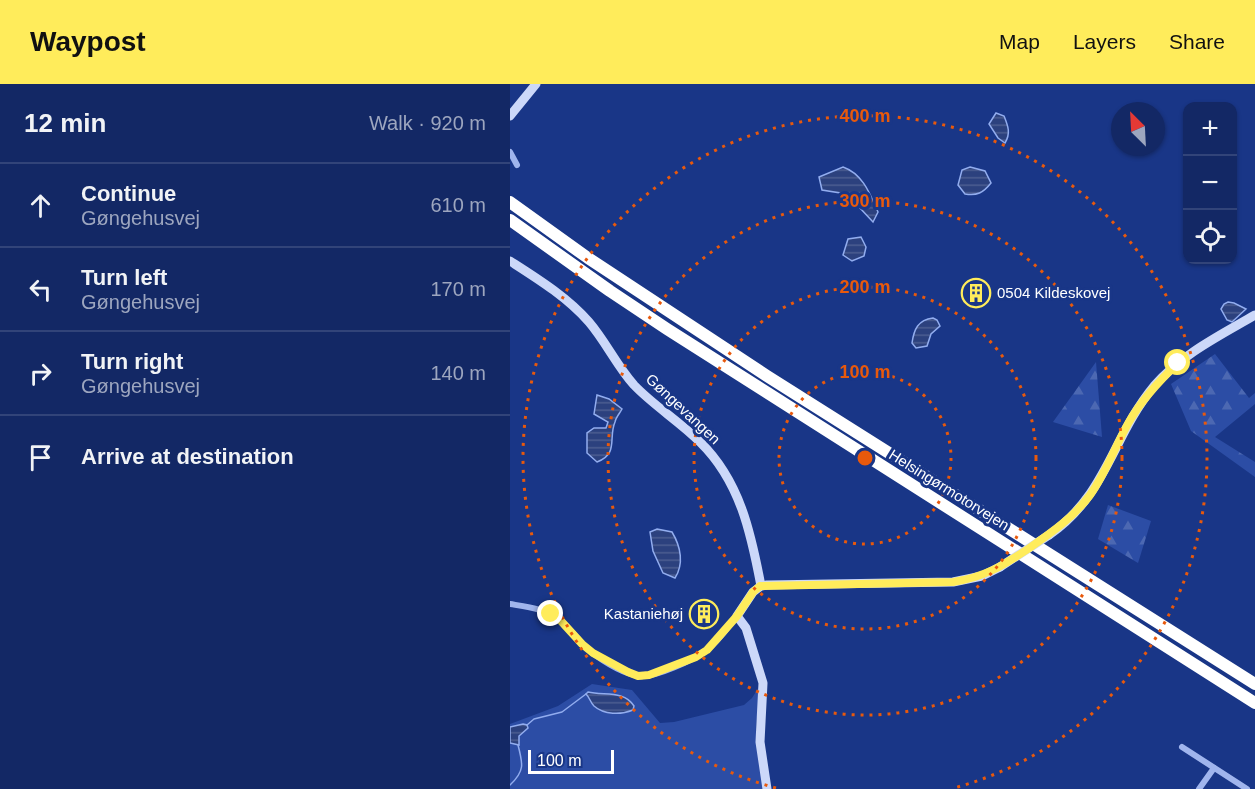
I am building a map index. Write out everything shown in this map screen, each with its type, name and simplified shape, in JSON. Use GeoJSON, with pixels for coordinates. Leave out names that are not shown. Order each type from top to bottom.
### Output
{"type":"FeatureCollection","features":[{"type":"Feature","properties":{"kind":"highway","name":"Helsingørmotorvejen"},"geometry":{"type":"LineString","coordinates":[[510,202],[679,319],[1255,684]]}},
{"type":"Feature","properties":{"kind":"highway","name":"Helsingørmotorvejen"},"geometry":{"type":"LineString","coordinates":[[510,220],[610,291],[667,328],[1255,703]]}},
{"type":"Feature","properties":{"kind":"street"},"geometry":{"type":"LineString","coordinates":[[510,116],[536,84]]}},
{"type":"Feature","properties":{"kind":"street"},"geometry":{"type":"LineString","coordinates":[[510,152],[518,165]]}},
{"type":"Feature","properties":{"kind":"street","name":"Gøngevangen"},"geometry":{"type":"LineString","coordinates":[[510,261],[573,306],[600,336],[634,384],[683,426],[713,456],[732,486],[745,515],[752,538],[760,586]]}},
{"type":"Feature","properties":{"kind":"street"},"geometry":{"type":"LineString","coordinates":[[510,604],[539,609],[551,614],[593,653],[617,668],[638,676],[660,672],[707,650],[760,586],[953,582],[982,576],[1000,567],[1063,525],[1090,496],[1129,422],[1154,386],[1189,353],[1255,315]]}},
{"type":"Feature","properties":{"kind":"street"},"geometry":{"type":"LineString","coordinates":[[737,616],[746,628],[762,678],[760,742],[767,789]]}},
{"type":"Feature","properties":{"kind":"street"},"geometry":{"type":"LineString","coordinates":[[1182,747],[1247,789]]}},
{"type":"Feature","properties":{"kind":"street"},"geometry":{"type":"LineString","coordinates":[[1199,789],[1214,768]]}},
{"type":"Feature","properties":{"kind":"green space"},"geometry":{"type":"Polygon","coordinates":[[[1215,354],[1249,398],[1255,393],[1255,404],[1215,437],[1255,462],[1255,477],[1191,431],[1171,384],[1215,354]]]}},
{"type":"Feature","properties":{"kind":"green space"},"geometry":{"type":"Polygon","coordinates":[[[1096,362],[1102,437],[1053,422],[1096,362]]]}},
{"type":"Feature","properties":{"kind":"green space"},"geometry":{"type":"Polygon","coordinates":[[[1108,505],[1151,521],[1138,563],[1098,539],[1108,505]]]}},
{"type":"Feature","properties":{"kind":"green space"},"geometry":{"type":"Polygon","coordinates":[[[592,684],[632,690],[660,723],[674,722],[744,705],[759,687],[756,734],[764,789],[510,789],[510,724],[558,706],[592,684]]]}},
{"type":"Feature","properties":{"kind":"shaded area"},"geometry":{"type":"Polygon","coordinates":[[[996,113],[1004,116],[1007,123],[1008,133],[1005,143],[998,138],[989,124],[996,113]]]}},
{"type":"Feature","properties":{"kind":"shaded area"},"geometry":{"type":"Polygon","coordinates":[[[843,167],[856,174],[869,192],[878,212],[873,222],[860,208],[853,195],[822,190],[819,177],[843,167]]]}},
{"type":"Feature","properties":{"kind":"shaded area"},"geometry":{"type":"Polygon","coordinates":[[[970,167],[985,171],[991,183],[973,195],[965,194],[958,185],[962,170],[970,167]]]}},
{"type":"Feature","properties":{"kind":"shaded area"},"geometry":{"type":"Polygon","coordinates":[[[861,237],[866,247],[864,256],[852,261],[843,255],[848,239],[861,237]]]}},
{"type":"Feature","properties":{"kind":"shaded area"},"geometry":{"type":"Polygon","coordinates":[[[1228,302],[1246,309],[1232,322],[1227,320],[1221,309],[1228,302]]]}},
{"type":"Feature","properties":{"kind":"shaded area"},"geometry":{"type":"Polygon","coordinates":[[[933,318],[940,326],[931,334],[927,346],[916,348],[912,343],[916,329],[920,323],[933,318]]]}},
{"type":"Feature","properties":{"kind":"shaded area"},"geometry":{"type":"Polygon","coordinates":[[[597,395],[609,399],[622,409],[613,428],[611,450],[604,459],[597,462],[587,453],[587,433],[594,428],[606,428],[608,422],[594,414],[597,395]]]}},
{"type":"Feature","properties":{"kind":"shaded area"},"geometry":{"type":"Polygon","coordinates":[[[657,529],[672,532],[678,544],[680,567],[675,578],[663,573],[653,551],[650,532],[657,529]]]}},
{"type":"Feature","properties":{"kind":"shaded area"},"geometry":{"type":"Polygon","coordinates":[[[588,692],[613,694],[625,698],[634,706],[633,710],[608,713],[598,709],[586,694],[588,692]]]}},
{"type":"Feature","properties":{"kind":"shaded area"},"geometry":{"type":"Polygon","coordinates":[[[523,724],[528,728],[519,736],[519,745],[510,743],[510,727],[523,724]]]}},
{"type":"Feature","properties":{"kind":"waterway"},"geometry":{"type":"LineString","coordinates":[[527,725],[534,719],[562,712],[586,694]]}},
{"type":"Feature","properties":{"kind":"waterway"},"geometry":{"type":"LineString","coordinates":[[510,785],[522,767],[518,745]]}},
{"type":"Feature","properties":{"kind":"place","name":"0504 Kildeskovej"},"geometry":{"type":"Point","coordinates":[976,293]}},
{"type":"Feature","properties":{"kind":"place","name":"Kastaniehøj"},"geometry":{"type":"Point","coordinates":[704,614]}},
{"type":"Feature","properties":{"kind":"route"},"geometry":{"type":"LineString","coordinates":[[551,614],[593,653],[617,668],[638,676],[660,672],[707,650],[760,586],[953,582],[982,576],[1049,535],[1079,509],[1099,482],[1129,422],[1154,386],[1178,363]]}}]}
